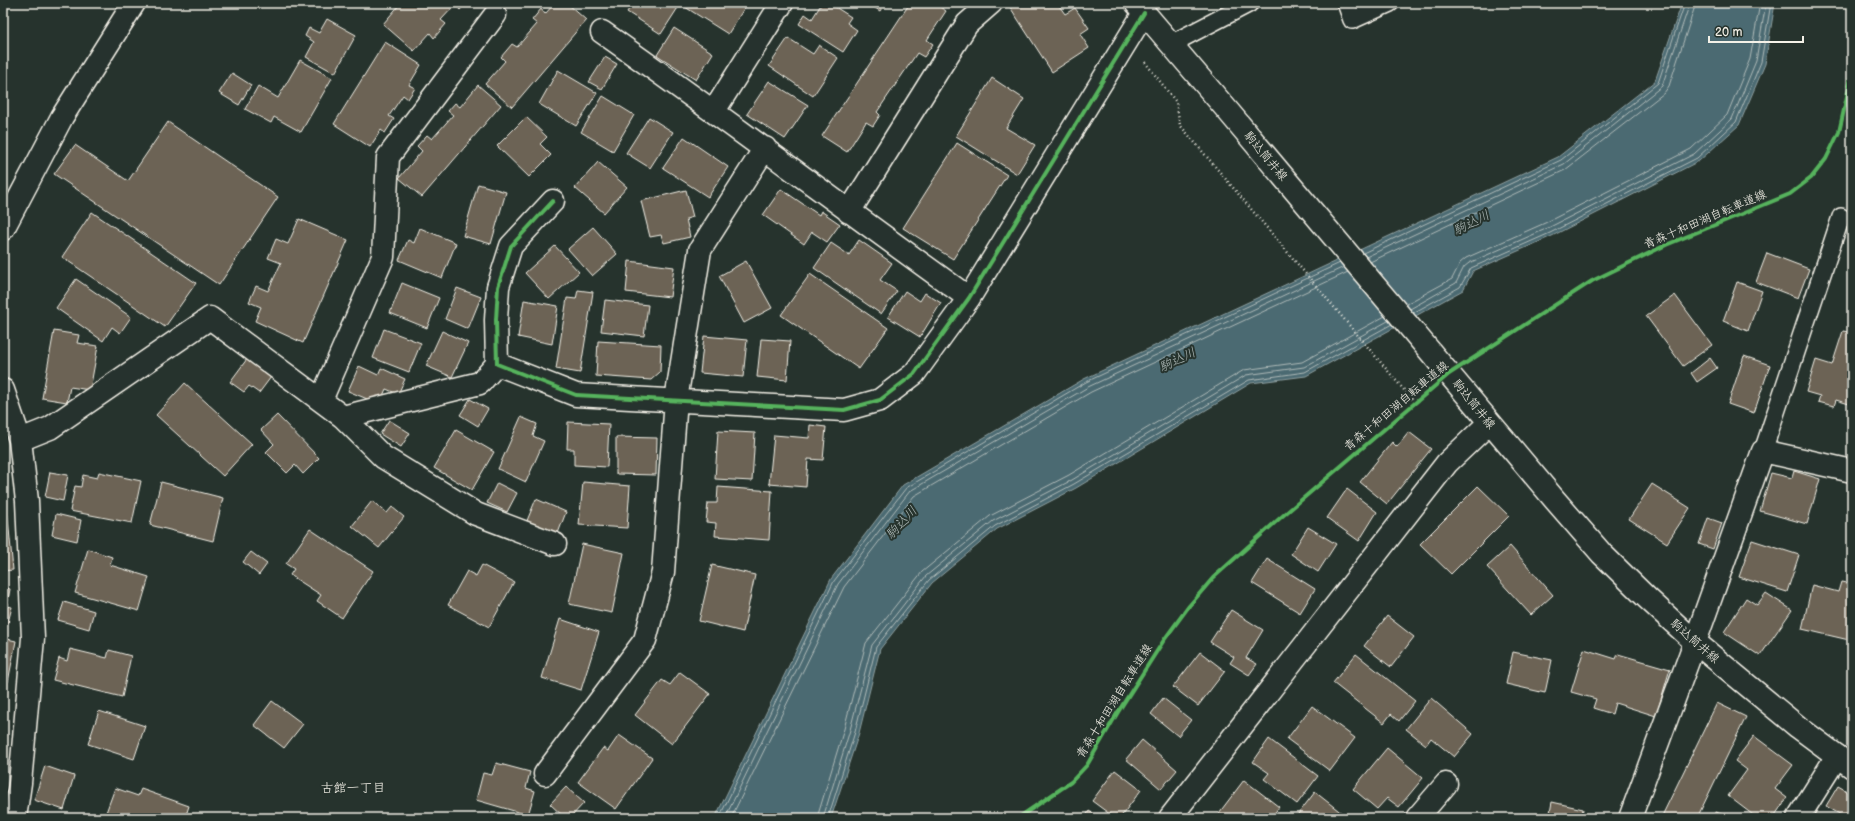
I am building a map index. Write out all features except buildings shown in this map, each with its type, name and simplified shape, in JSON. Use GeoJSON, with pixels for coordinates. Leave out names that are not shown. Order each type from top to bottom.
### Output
{"type":"FeatureCollection","features":[{"type":"Feature","properties":{"kind":"street"},"geometry":{"type":"LineString","coordinates":[[3,229],[62,117],[134,3]]}},
{"type":"Feature","properties":{"kind":"street"},"geometry":{"type":"LineString","coordinates":[[714,111],[782,3]]}},
{"type":"Feature","properties":{"kind":"street"},"geometry":{"type":"LineString","coordinates":[[849,212],[967,24],[991,3]]}},
{"type":"Feature","properties":{"kind":"street"},"geometry":{"type":"LineString","coordinates":[[497,364],[576,395],[844,410],[880,400],[914,374],[969,298],[1127,40],[1140,8]]}},
{"type":"Feature","properties":{"kind":"street","name":"駒込筒井線"},"geometry":{"type":"LineString","coordinates":[[1140,8],[1446,370],[1489,423],[1602,554],[1647,598],[1696,642],[1844,762]]}},
{"type":"Feature","properties":{"kind":"street"},"geometry":{"type":"LineString","coordinates":[[320,400],[383,256],[388,157],[495,15]]}},
{"type":"Feature","properties":{"kind":"street"},"geometry":{"type":"LineString","coordinates":[[602,32],[714,111],[849,212],[969,298]]}},
{"type":"Feature","properties":{"kind":"street"},"geometry":{"type":"LineString","coordinates":[[545,774],[645,640],[663,572],[676,400],[700,250],[765,148]]}},
{"type":"Feature","properties":{"kind":"street"},"geometry":{"type":"LineString","coordinates":[[343,417],[480,383],[497,364],[496,320],[498,287],[511,246],[553,201]]}},
{"type":"Feature","properties":{"kind":"street"},"geometry":{"type":"LineString","coordinates":[[20,440],[50,428],[210,318],[343,417],[382,457],[476,514],[555,544]]}},
{"type":"Feature","properties":{"kind":"street"},"geometry":{"type":"LineString","coordinates":[[3,390],[20,440],[27,501],[33,638],[20,782],[15,818]]}},
{"type":"Feature","properties":{"kind":"street"},"geometry":{"type":"LineString","coordinates":[[1170,818],[1447,463],[1489,423]]}},
{"type":"Feature","properties":{"kind":"street"},"geometry":{"type":"LineString","coordinates":[[1630,818],[1696,642],[1764,451],[1852,471]]}},
{"type":"Feature","properties":{"kind":"street"},"geometry":{"type":"LineString","coordinates":[[1798,818],[1844,762]]}},
{"type":"Feature","properties":{"kind":"street"},"geometry":{"type":"LineString","coordinates":[[1417,818],[1446,784]]}},
{"type":"Feature","properties":{"kind":"lane"},"geometry":{"type":"LineString","coordinates":[[1171,44],[1250,3]]}},
{"type":"Feature","properties":{"kind":"lane"},"geometry":{"type":"LineString","coordinates":[[1346,3],[1352,20],[1390,3]]}},
{"type":"Feature","properties":{"kind":"lane"},"geometry":{"type":"LineString","coordinates":[[1764,451],[1841,217]]}},
{"type":"Feature","properties":{"kind":"path"},"geometry":{"type":"LineString","coordinates":[[1127,40],[1176,102],[1180,125],[1415,403]]}},
{"type":"Feature","properties":{"kind":"water","name":"駒込川"},"geometry":{"type":"Polygon","coordinates":[[[1682,3],[1775,3],[1765,64],[1739,125],[1699,161],[1552,236],[1473,271],[1463,290],[1306,376],[1251,383],[1076,488],[997,529],[932,583],[880,649],[859,733],[831,818],[715,818],[831,579],[903,485],[1084,379],[1558,157],[1655,81],[1682,3]]]}},
{"type":"Feature","properties":{"kind":"cycle path"},"geometry":{"type":"LineString","coordinates":[[553,201],[511,246],[498,287],[496,320],[497,364],[576,395],[844,410],[880,400],[914,374],[969,298],[1144,13]]}},
{"type":"Feature","properties":{"kind":"cycle path","name":"青森十和田湖自転車道線"},"geometry":{"type":"LineString","coordinates":[[1018,818],[1071,782],[1087,765],[1118,712],[1164,640],[1189,606],[1213,578],[1279,519],[1449,374],[1592,281],[1666,245],[1790,194],[1811,178],[1826,159],[1839,132],[1852,74]]}},
{"type":"Feature","properties":{"kind":"district","name":"古館一丁目"},"geometry":{"type":"Point","coordinates":[353,787]}}]}
